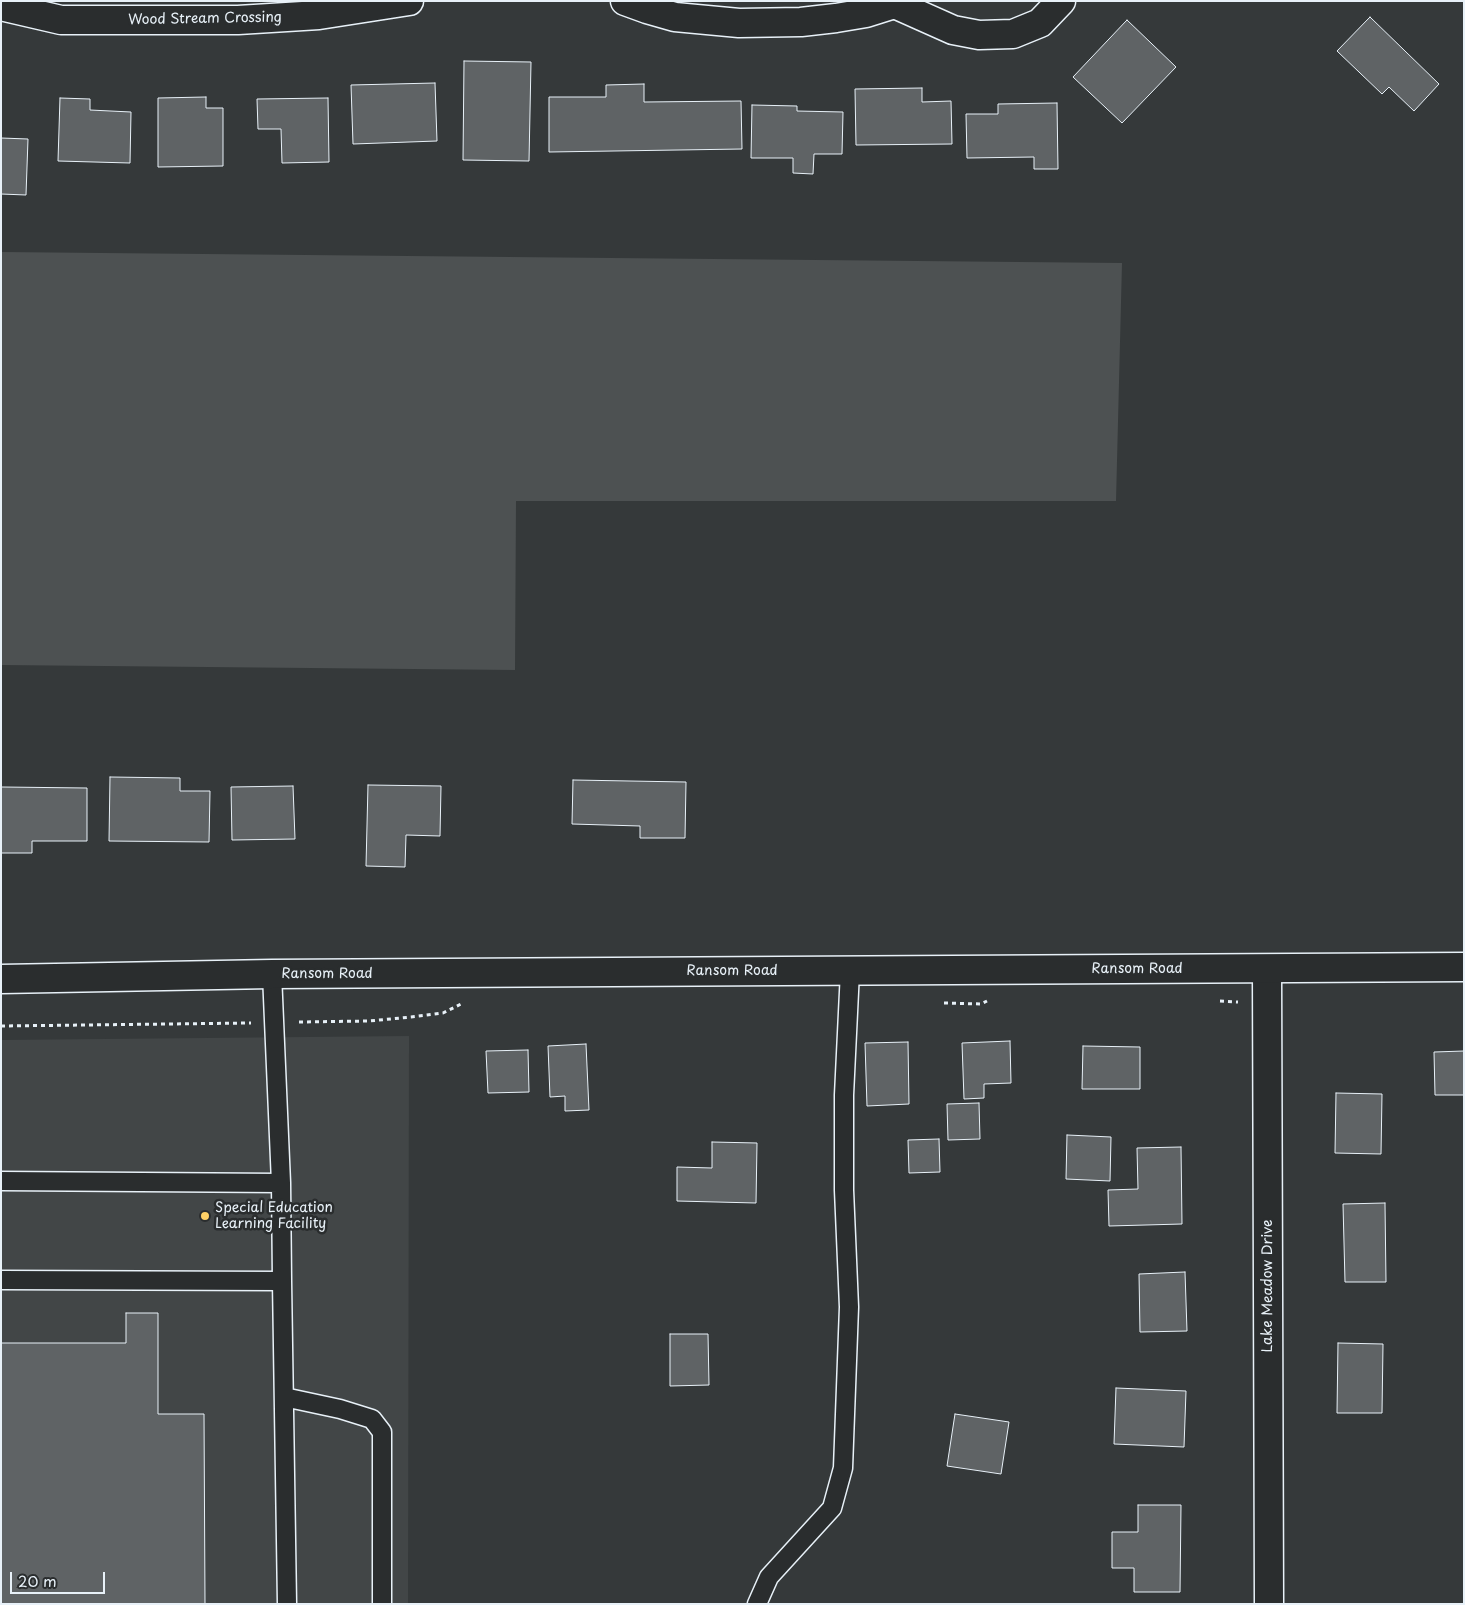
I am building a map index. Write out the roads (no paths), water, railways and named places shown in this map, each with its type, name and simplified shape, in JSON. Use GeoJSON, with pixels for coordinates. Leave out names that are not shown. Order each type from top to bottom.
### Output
{"type":"FeatureCollection","features":[{"type":"Feature","properties":{"kind":"street","name":"Wood Stream Crossing"},"geometry":{"type":"LineString","coordinates":[[1,6],[61,20],[238,20],[319,15],[409,1]]}},
{"type":"Feature","properties":{"kind":"street"},"geometry":{"type":"LineString","coordinates":[[625,1],[647,10],[675,17],[740,23],[801,22],[836,18],[900,3],[953,30],[979,36],[1013,34],[1040,23],[1061,1]]}},
{"type":"Feature","properties":{"kind":"street","name":"Lake Meadow Drive"},"geometry":{"type":"LineString","coordinates":[[1267,968],[1269,1604]]}},
{"type":"Feature","properties":{"kind":"street","name":"Ransom Road"},"geometry":{"type":"LineString","coordinates":[[1,979],[272,974],[1464,968]]}},
{"type":"Feature","properties":{"kind":"lane"},"geometry":{"type":"LineString","coordinates":[[757,1604],[769,1577],[832,1508],[843,1468],[849,1307],[844,1190],[844,1095],[850,971]]}},
{"type":"Feature","properties":{"kind":"lane"},"geometry":{"type":"LineString","coordinates":[[272,974],[281,1183],[288,1604]]}},
{"type":"Feature","properties":{"kind":"lane"},"geometry":{"type":"LineString","coordinates":[[1,1181],[281,1183]]}},
{"type":"Feature","properties":{"kind":"lane"},"geometry":{"type":"LineString","coordinates":[[1,1280],[282,1281]]}},
{"type":"Feature","properties":{"kind":"lane"},"geometry":{"type":"LineString","coordinates":[[284,1398],[340,1409],[372,1419],[382,1432],[382,1604]]}},
{"type":"Feature","properties":{"kind":"place","name":"Special Education Learning Facility"},"geometry":{"type":"Point","coordinates":[205,1216]}}]}
